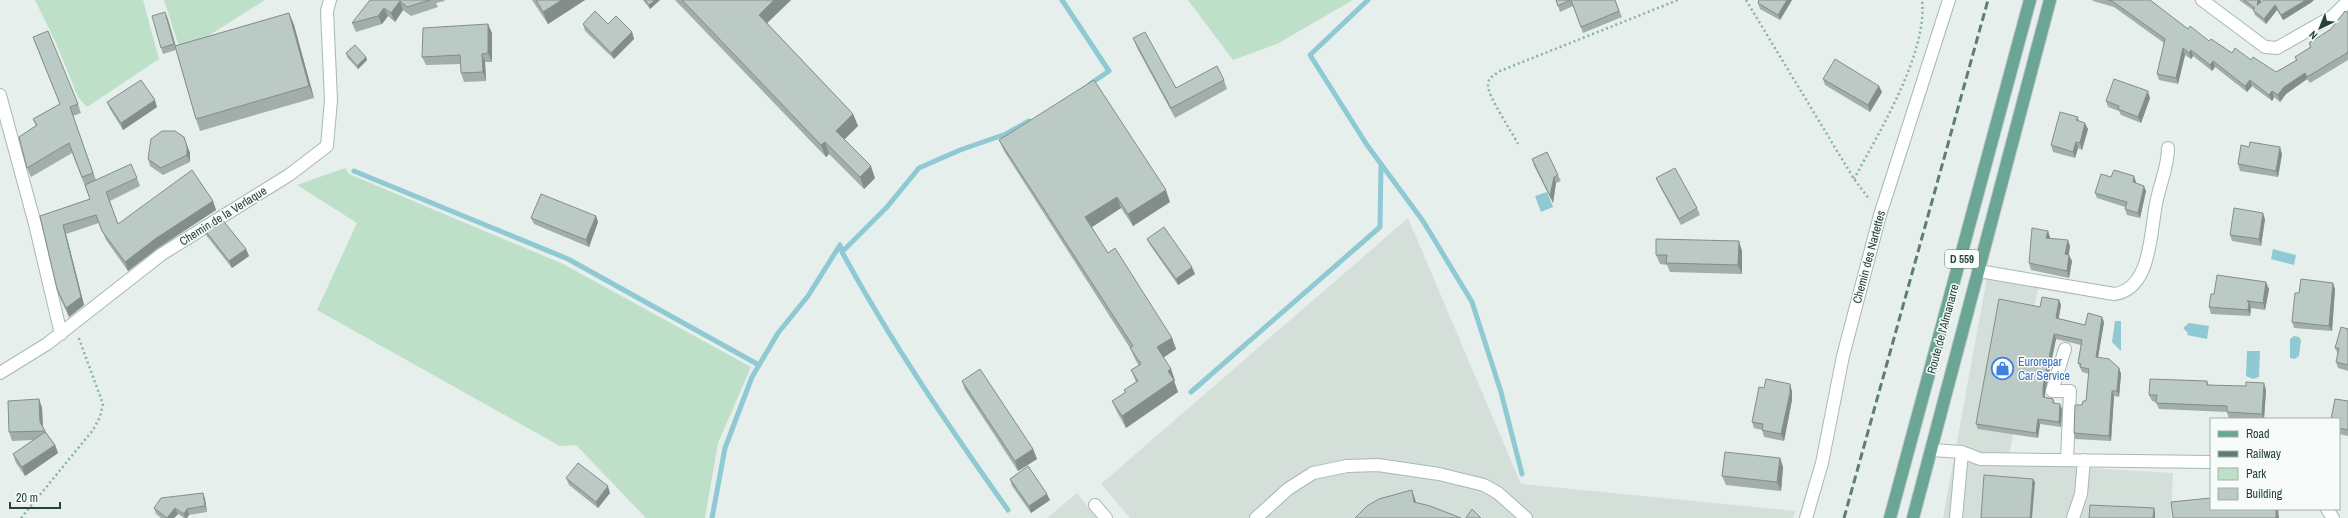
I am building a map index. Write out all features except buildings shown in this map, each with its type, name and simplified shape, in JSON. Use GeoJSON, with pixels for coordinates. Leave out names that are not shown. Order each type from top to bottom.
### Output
{"type":"FeatureCollection","features":[{"type":"Feature","properties":{"kind":"main road","name":"Route de l'Almanarre"},"geometry":{"type":"LineString","coordinates":[[1890,518],[2030,0]]}},
{"type":"Feature","properties":{"kind":"main road","name":"Route de l'Almanarre"},"geometry":{"type":"LineString","coordinates":[[1913,518],[2050,0]]}},
{"type":"Feature","properties":{"kind":"street","name":"Chemin de la Verlaque"},"geometry":{"type":"LineString","coordinates":[[0,373],[61,334],[162,254],[289,175],[327,146],[331,100],[327,11],[330,0]]}},
{"type":"Feature","properties":{"kind":"street","name":"Chemin des Nartettes"},"geometry":{"type":"LineString","coordinates":[[1806,518],[1822,463],[1842,356],[1880,215],[1949,0]]}},
{"type":"Feature","properties":{"kind":"street"},"geometry":{"type":"LineString","coordinates":[[2202,0],[2265,47],[2277,48],[2333,16],[2348,1]]}},
{"type":"Feature","properties":{"kind":"street"},"geometry":{"type":"LineString","coordinates":[[0,95],[35,224],[61,334]]}},
{"type":"Feature","properties":{"kind":"street"},"geometry":{"type":"LineString","coordinates":[[1979,270],[2114,294],[2130,289],[2136,283],[2144,266],[2152,236],[2157,200],[2168,160],[2168,148]]}},
{"type":"Feature","properties":{"kind":"street"},"geometry":{"type":"LineString","coordinates":[[2065,349],[2052,391],[2070,391],[2067,460]]}},
{"type":"Feature","properties":{"kind":"street"},"geometry":{"type":"LineString","coordinates":[[1931,450],[1962,452],[1980,459],[2210,462]]}},
{"type":"Feature","properties":{"kind":"street"},"geometry":{"type":"LineString","coordinates":[[1956,518],[1962,452]]}},
{"type":"Feature","properties":{"kind":"street"},"geometry":{"type":"LineString","coordinates":[[2073,518],[2081,494],[2084,460]]}},
{"type":"Feature","properties":{"kind":"street"},"geometry":{"type":"LineString","coordinates":[[1256,518],[1288,489],[1313,473],[1347,466],[1378,465],[1439,474],[1484,485],[1498,493],[1526,518]]}},
{"type":"Feature","properties":{"kind":"street"},"geometry":{"type":"LineString","coordinates":[[1095,505],[1106,518]]}},
{"type":"Feature","properties":{"kind":"path"},"geometry":{"type":"LineString","coordinates":[[1518,144],[1492,100],[1488,85],[1490,78],[1500,71],[1678,0]]}},
{"type":"Feature","properties":{"kind":"path"},"geometry":{"type":"LineString","coordinates":[[1746,0],[1854,179],[1880,215]]}},
{"type":"Feature","properties":{"kind":"path"},"geometry":{"type":"LineString","coordinates":[[1854,179],[1892,107],[1910,65],[1921,31],[1922,0]]}},
{"type":"Feature","properties":{"kind":"path"},"geometry":{"type":"LineString","coordinates":[[21,518],[93,430],[100,417],[103,404],[73,325]]}},
{"type":"Feature","properties":{"kind":"shaded area"},"geometry":{"type":"Polygon","coordinates":[[[1408,218],[1521,484],[1795,511],[1793,518],[1130,518],[1101,484],[1408,218]]]}},
{"type":"Feature","properties":{"kind":"shaded area"},"geometry":{"type":"Polygon","coordinates":[[[1988,272],[2038,287],[2008,463],[2173,473],[2171,518],[1943,518],[1988,272]]]}},
{"type":"Feature","properties":{"kind":"shaded area"},"geometry":{"type":"Polygon","coordinates":[[[1077,493],[1097,518],[1047,518],[1077,493]]]}},
{"type":"Feature","properties":{"kind":"green space"},"geometry":{"type":"Polygon","coordinates":[[[35,0],[143,0],[159,59],[87,107],[78,97],[56,43],[35,0]]]}},
{"type":"Feature","properties":{"kind":"green space"},"geometry":{"type":"Polygon","coordinates":[[[164,0],[265,0],[181,53],[164,0]]]}},
{"type":"Feature","properties":{"kind":"green space"},"geometry":{"type":"Polygon","coordinates":[[[1188,0],[1353,0],[1277,44],[1233,60],[1188,0]]]}},
{"type":"Feature","properties":{"kind":"green space"},"geometry":{"type":"Polygon","coordinates":[[[345,168],[349,174],[563,264],[751,367],[718,443],[705,518],[646,518],[576,445],[560,446],[317,310],[357,223],[297,185],[345,168]]]}},
{"type":"Feature","properties":{"kind":"water"},"geometry":{"type":"Polygon","coordinates":[[[1547,192],[1553,207],[1541,212],[1535,196],[1547,192]]]}},
{"type":"Feature","properties":{"kind":"water"},"geometry":{"type":"Polygon","coordinates":[[[2273,249],[2296,255],[2294,265],[2271,259],[2273,249]]]}},
{"type":"Feature","properties":{"kind":"water"},"geometry":{"type":"Polygon","coordinates":[[[2115,321],[2121,321],[2121,351],[2112,342],[2115,321]]]}},
{"type":"Feature","properties":{"kind":"water"},"geometry":{"type":"Polygon","coordinates":[[[2189,323],[2209,326],[2207,339],[2187,335],[2188,333],[2183,328],[2189,323]]]}},
{"type":"Feature","properties":{"kind":"water"},"geometry":{"type":"Polygon","coordinates":[[[2294,336],[2299,337],[2301,340],[2299,356],[2295,359],[2290,358],[2290,339],[2294,336]]]}},
{"type":"Feature","properties":{"kind":"water"},"geometry":{"type":"Polygon","coordinates":[[[2247,351],[2260,351],[2259,377],[2253,379],[2246,376],[2247,351]]]}},
{"type":"Feature","properties":{"kind":"waterway"},"geometry":{"type":"LineString","coordinates":[[1062,0],[1109,71],[1090,84]]}},
{"type":"Feature","properties":{"kind":"waterway"},"geometry":{"type":"LineString","coordinates":[[1368,0],[1310,55],[1367,145],[1423,221],[1472,302],[1501,392],[1522,474]]}},
{"type":"Feature","properties":{"kind":"waterway"},"geometry":{"type":"LineString","coordinates":[[712,518],[725,448],[752,377],[778,333],[808,296],[840,245],[842,252],[887,207],[919,168],[960,150],[1006,134],[1029,121]]}},
{"type":"Feature","properties":{"kind":"waterway"},"geometry":{"type":"LineString","coordinates":[[1191,392],[1380,227],[1381,165]]}},
{"type":"Feature","properties":{"kind":"waterway"},"geometry":{"type":"LineString","coordinates":[[354,171],[568,259],[759,365]]}},
{"type":"Feature","properties":{"kind":"waterway"},"geometry":{"type":"LineString","coordinates":[[842,252],[880,319],[921,384],[1008,510]]}},
{"type":"Feature","properties":{"kind":"railway"},"geometry":{"type":"LineString","coordinates":[[1844,518],[1988,0]]}},
{"type":"Feature","properties":{"kind":"place","name":"Eurorepar Car Service"},"geometry":{"type":"Point","coordinates":[2003,369]}}]}
